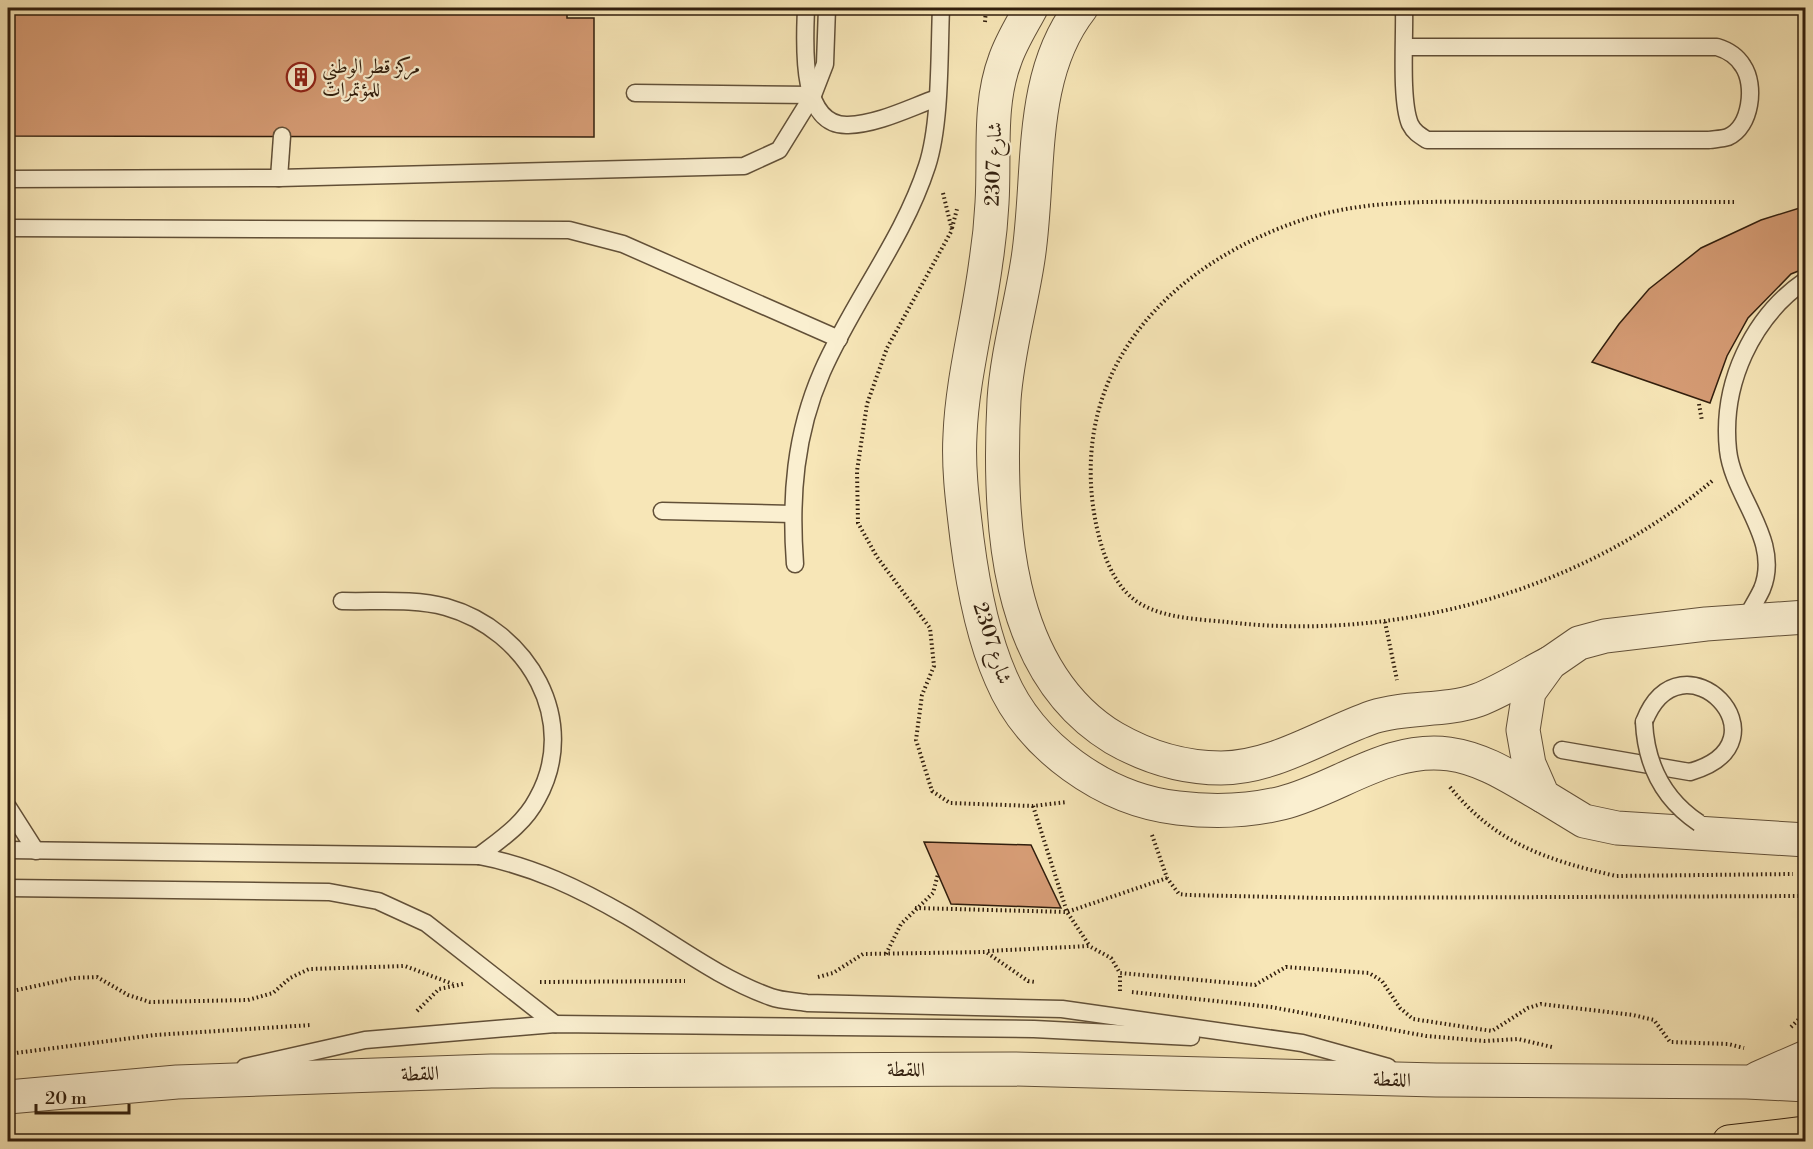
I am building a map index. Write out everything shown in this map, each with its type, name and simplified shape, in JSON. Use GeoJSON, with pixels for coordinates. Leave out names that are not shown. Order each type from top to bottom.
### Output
{"type":"FeatureCollection","features":[{"type":"Feature","properties":{"kind":"main road"},"geometry":{"type":"LineString","coordinates":[[1730,1142],[1806,1133]]}},
{"type":"Feature","properties":{"kind":"street","name":"شارع 2307"},"geometry":{"type":"LineString","coordinates":[[1031,8],[1004,62],[994,118],[992,202],[960,434],[960,487],[971,569],[983,624],[1002,680],[1026,719],[1069,764],[1137,799],[1177,808],[1237,810],[1283,803],[1377,763],[1426,754],[1446,753],[1493,767],[1584,820],[1617,828],[1711,829],[1800,844]]}},
{"type":"Feature","properties":{"kind":"street","name":"شارع 2307"},"geometry":{"type":"LineString","coordinates":[[1080,8],[1065,28],[1045,80],[1028,257],[1005,397],[1003,489],[1015,588],[1045,670],[1067,699],[1102,730],[1140,753],[1180,764],[1222,768],[1255,764],[1377,716],[1478,700],[1550,663]]}},
{"type":"Feature","properties":{"kind":"street"},"geometry":{"type":"LineString","coordinates":[[1544,796],[1529,764],[1523,730],[1529,692],[1550,663],[1579,642],[1605,636],[1806,617]]}},
{"type":"Feature","properties":{"kind":"street"},"geometry":{"type":"LineString","coordinates":[[1747,1082],[1799,1063],[1806,1057]]}},
{"type":"Feature","properties":{"kind":"street","name":"اللقطة"},"geometry":{"type":"LineString","coordinates":[[8,1097],[177,1082],[491,1071],[1001,1069],[1436,1080],[1747,1082],[1806,1085]]}},
{"type":"Feature","properties":{"kind":"lane"},"geometry":{"type":"LineString","coordinates":[[806,8],[806,63],[816,107],[824,117],[835,124],[866,123],[937,98]]}},
{"type":"Feature","properties":{"kind":"lane"},"geometry":{"type":"LineString","coordinates":[[8,179],[279,178],[744,166],[779,150],[813,94],[825,64],[827,8]]}},
{"type":"Feature","properties":{"kind":"lane"},"geometry":{"type":"LineString","coordinates":[[795,564],[792,513],[798,450],[809,406],[838,339],[900,231],[928,163],[937,98],[941,8]]}},
{"type":"Feature","properties":{"kind":"lane"},"geometry":{"type":"LineString","coordinates":[[1404,8],[1408,114],[1416,133],[1427,140],[1710,140],[1729,136],[1741,126],[1748,112],[1748,78],[1744,67],[1727,50],[1717,46],[1406,46]]}},
{"type":"Feature","properties":{"kind":"lane"},"geometry":{"type":"LineString","coordinates":[[635,93],[813,94]]}},
{"type":"Feature","properties":{"kind":"lane"},"geometry":{"type":"LineString","coordinates":[[279,178],[282,136]]}},
{"type":"Feature","properties":{"kind":"lane"},"geometry":{"type":"LineString","coordinates":[[8,228],[569,230],[623,244],[838,339]]}},
{"type":"Feature","properties":{"kind":"lane"},"geometry":{"type":"LineString","coordinates":[[1745,621],[1763,587],[1766,554],[1760,530],[1740,491],[1728,451],[1730,404],[1745,350],[1756,329],[1784,295],[1806,280]]}},
{"type":"Feature","properties":{"kind":"lane"},"geometry":{"type":"LineString","coordinates":[[662,511],[792,513]]}},
{"type":"Feature","properties":{"kind":"lane"},"geometry":{"type":"LineString","coordinates":[[342,601],[424,603],[467,615],[487,625],[522,653],[552,715],[554,745],[545,783],[525,818],[479,856]]}},
{"type":"Feature","properties":{"kind":"lane"},"geometry":{"type":"LineString","coordinates":[[1562,750],[1690,771],[1708,766],[1721,758],[1732,732],[1728,709],[1721,699],[1699,687],[1672,688],[1659,696],[1649,709],[1644,722],[1647,749],[1657,779],[1677,806],[1711,829]]}},
{"type":"Feature","properties":{"kind":"lane"},"geometry":{"type":"LineString","coordinates":[[8,807],[36,851]]}},
{"type":"Feature","properties":{"kind":"lane"},"geometry":{"type":"LineString","coordinates":[[8,850],[479,856],[506,861],[559,880],[628,917],[702,965],[772,998],[807,1003],[1062,1009],[1302,1043],[1436,1080]]}},
{"type":"Feature","properties":{"kind":"lane"},"geometry":{"type":"LineString","coordinates":[[8,888],[329,892],[378,901],[426,923],[555,1024]]}},
{"type":"Feature","properties":{"kind":"lane"},"geometry":{"type":"LineString","coordinates":[[807,1003],[807,1027]]}},
{"type":"Feature","properties":{"kind":"lane"},"geometry":{"type":"LineString","coordinates":[[177,1082],[365,1040],[555,1024],[1034,1029],[1302,1043]]}},
{"type":"Feature","properties":{"kind":"path"},"geometry":{"type":"LineString","coordinates":[[928,163],[947,200],[952,230],[887,348],[867,404],[857,471],[858,523],[877,557],[930,628],[934,666],[922,695],[916,740],[932,791],[950,803],[1033,806],[1137,799],[1167,878],[1179,894],[1323,898],[1806,896]]}},
{"type":"Feature","properties":{"kind":"path"},"geometry":{"type":"LineString","coordinates":[[1712,481],[1691,499],[1635,534],[1580,564],[1528,587],[1417,618],[1385,622],[1285,627],[1178,616],[1154,610],[1132,599],[1118,583],[1105,554],[1095,519],[1089,479],[1100,401],[1112,369],[1158,306],[1207,266],[1252,238],[1307,218],[1414,202],[1734,202]]}},
{"type":"Feature","properties":{"kind":"path"},"geometry":{"type":"LineString","coordinates":[[1385,622],[1400,690]]}},
{"type":"Feature","properties":{"kind":"path"},"geometry":{"type":"LineString","coordinates":[[1447,784],[1489,827],[1520,847],[1589,870],[1616,876],[1806,874]]}},
{"type":"Feature","properties":{"kind":"path"},"geometry":{"type":"LineString","coordinates":[[1033,806],[1067,912],[1089,946],[1111,958],[1120,973],[1120,991]]}},
{"type":"Feature","properties":{"kind":"path"},"geometry":{"type":"LineString","coordinates":[[886,954],[901,924],[933,893],[938,874]]}},
{"type":"Feature","properties":{"kind":"path"},"geometry":{"type":"LineString","coordinates":[[915,908],[1067,912],[1167,878]]}},
{"type":"Feature","properties":{"kind":"path"},"geometry":{"type":"LineString","coordinates":[[986,952],[1089,946]]}},
{"type":"Feature","properties":{"kind":"path"},"geometry":{"type":"LineString","coordinates":[[8,992],[73,978],[97,977],[128,996],[150,1002],[248,1000],[273,993],[290,978],[309,969],[405,966],[454,984]]}},
{"type":"Feature","properties":{"kind":"path"},"geometry":{"type":"LineString","coordinates":[[1120,973],[1255,985],[1286,967],[1368,973],[1382,981],[1400,1008],[1413,1019],[1492,1031],[1528,1008],[1541,1004],[1633,1015],[1654,1020],[1670,1042],[1728,1044],[1747,1048]]}},
{"type":"Feature","properties":{"kind":"path"},"geometry":{"type":"LineString","coordinates":[[8,1054],[155,1035]]}},
{"type":"Feature","properties":{"kind":"building","name":"مركز قطر الوطني للمؤتمرات"},"geometry":{"type":"Polygon","coordinates":[[[8,8],[567,8],[567,18],[594,18],[594,137],[8,136],[8,8]]]}},
{"type":"Feature","properties":{"kind":"building"},"geometry":{"type":"Polygon","coordinates":[[[1806,206],[1806,268],[1791,274],[1748,318],[1727,356],[1710,403],[1592,362],[1619,324],[1649,289],[1701,248],[1761,220],[1806,206]]]}},
{"type":"Feature","properties":{"kind":"building"},"geometry":{"type":"Polygon","coordinates":[[[924,842],[1031,845],[1061,908],[951,904],[924,842]]]}},
{"type":"Feature","properties":{"kind":"place","name":"مركز قطر الوطني للمؤتمرات"},"geometry":{"type":"Point","coordinates":[301,77]}}]}
